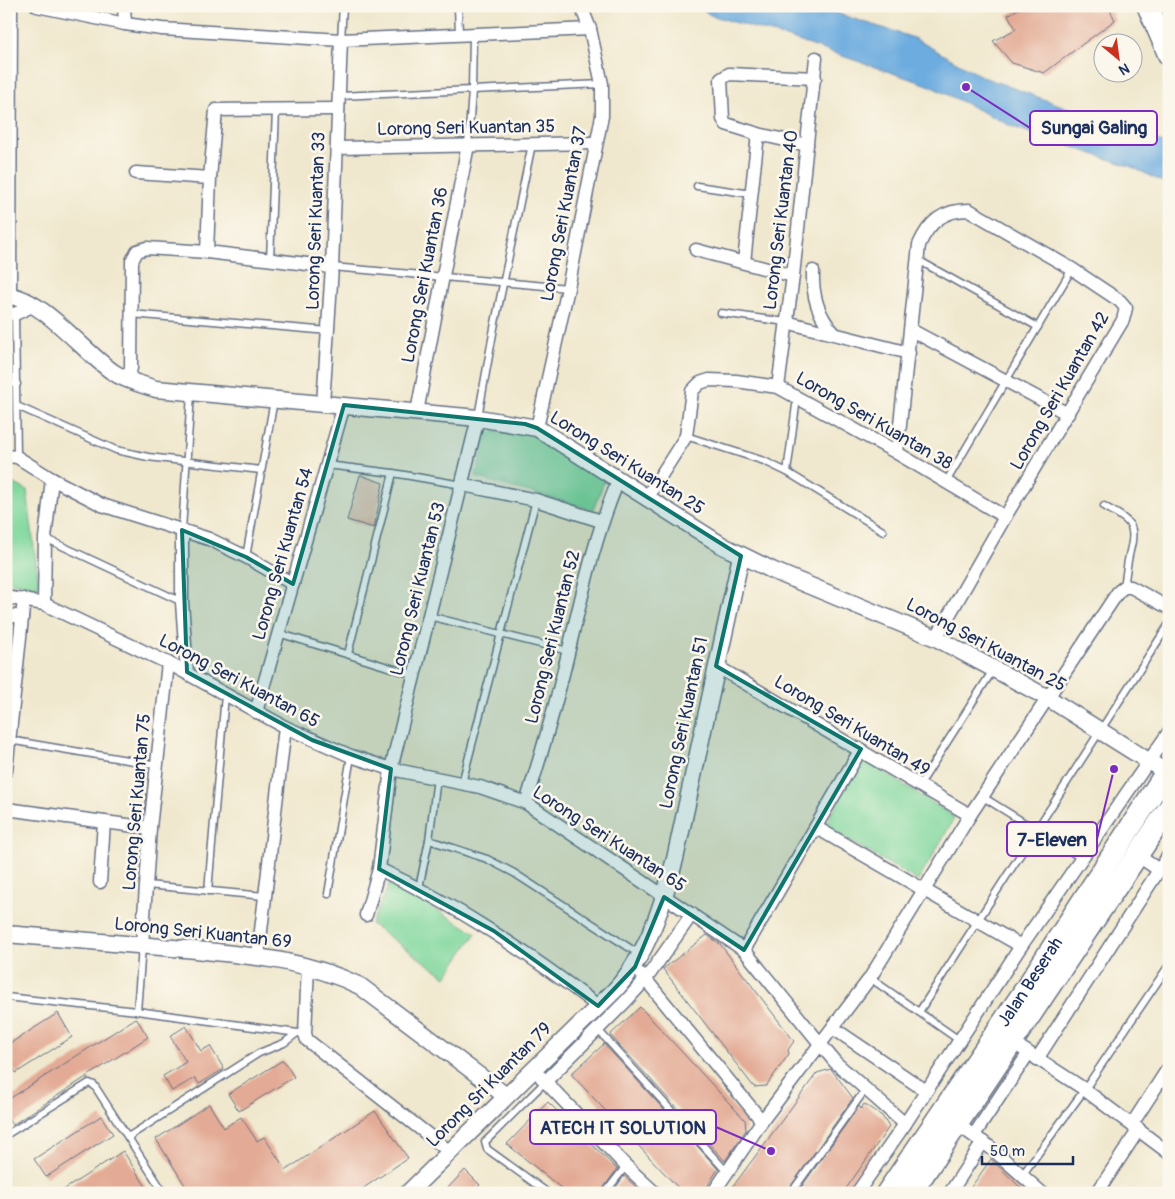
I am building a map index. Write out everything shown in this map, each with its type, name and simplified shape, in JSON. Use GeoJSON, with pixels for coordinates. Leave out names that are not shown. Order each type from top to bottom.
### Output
{"type":"FeatureCollection","features":[{"type":"Feature","properties":{"kind":"highway"},"geometry":{"type":"LineString","coordinates":[[1148,6],[1169,55]]}},
{"type":"Feature","properties":{"kind":"highway","name":"Jalan Beserah"},"geometry":{"type":"LineString","coordinates":[[887,1193],[964,1128],[1168,771]]}},
{"type":"Feature","properties":{"kind":"highway","name":"Jalan Beserah"},"geometry":{"type":"LineString","coordinates":[[911,1193],[1026,1051],[1137,855],[1167,814]]}},
{"type":"Feature","properties":{"kind":"street"},"geometry":{"type":"LineString","coordinates":[[8,295],[9,23],[11,6]]}},
{"type":"Feature","properties":{"kind":"street"},"geometry":{"type":"LineString","coordinates":[[36,6],[124,24],[238,35],[341,40],[590,29]]}},
{"type":"Feature","properties":{"kind":"street"},"geometry":{"type":"LineString","coordinates":[[124,6],[124,24]]}},
{"type":"Feature","properties":{"kind":"street","name":"Lorong Seri Kuantan 37"},"geometry":{"type":"LineString","coordinates":[[537,428],[568,288],[595,143],[602,116],[602,84],[590,29],[581,6]]}},
{"type":"Feature","properties":{"kind":"street","name":"Lorong Seri Kuantan 33"},"geometry":{"type":"LineString","coordinates":[[324,404],[338,148],[341,40]]}},
{"type":"Feature","properties":{"kind":"street","name":"Lorong Seri Kuantan 40"},"geometry":{"type":"LineString","coordinates":[[778,387],[793,276],[816,58]]}},
{"type":"Feature","properties":{"kind":"street"},"geometry":{"type":"LineString","coordinates":[[807,145],[758,134],[726,124],[723,119],[721,79],[729,74],[815,78]]}},
{"type":"Feature","properties":{"kind":"street"},"geometry":{"type":"LineString","coordinates":[[207,252],[210,178],[216,110],[276,110],[339,103]]}},
{"type":"Feature","properties":{"kind":"street"},"geometry":{"type":"LineString","coordinates":[[744,262],[758,134]]}},
{"type":"Feature","properties":{"kind":"street","name":"Lorong Seri Kuantan 35"},"geometry":{"type":"LineString","coordinates":[[338,148],[595,143]]}},
{"type":"Feature","properties":{"kind":"street","name":"Lorong Seri Kuantan 36"},"geometry":{"type":"LineString","coordinates":[[417,412],[468,145]]}},
{"type":"Feature","properties":{"kind":"street"},"geometry":{"type":"LineString","coordinates":[[136,173],[210,178]]}},
{"type":"Feature","properties":{"kind":"street","name":"Lorong Seri Kuantan 42"},"geometry":{"type":"LineString","coordinates":[[918,260],[919,245],[925,231],[937,217],[954,210],[969,210],[1072,270],[1120,301],[1126,308],[1123,320],[1005,517],[936,638]]}},
{"type":"Feature","properties":{"kind":"street"},"geometry":{"type":"LineString","coordinates":[[128,380],[132,314],[132,260],[137,251],[147,248],[207,252],[332,268]]}},
{"type":"Feature","properties":{"kind":"street"},"geometry":{"type":"LineString","coordinates":[[696,250],[793,276]]}},
{"type":"Feature","properties":{"kind":"street"},"geometry":{"type":"LineString","coordinates":[[897,453],[918,260]]}},
{"type":"Feature","properties":{"kind":"street"},"geometry":{"type":"LineString","coordinates":[[814,271],[812,286],[819,312],[834,333]]}},
{"type":"Feature","properties":{"kind":"street","name":"Lorong Seri Kuantan 25"},"geometry":{"type":"LineString","coordinates":[[8,295],[32,306],[63,327],[105,366],[128,380],[156,389],[478,418],[537,428],[646,499],[741,556],[936,638],[1048,698],[1148,761],[1168,771]]}},
{"type":"Feature","properties":{"kind":"street"},"geometry":{"type":"LineString","coordinates":[[11,314],[32,306]]}},
{"type":"Feature","properties":{"kind":"street"},"geometry":{"type":"LineString","coordinates":[[786,322],[909,353]]}},
{"type":"Feature","properties":{"kind":"street"},"geometry":{"type":"LineString","coordinates":[[911,330],[1068,414]]}},
{"type":"Feature","properties":{"kind":"street","name":"Lorong Seri Kuantan 38"},"geometry":{"type":"LineString","coordinates":[[646,499],[686,436],[692,391],[700,383],[709,380],[736,381],[778,387],[897,453],[1005,517]]}},
{"type":"Feature","properties":{"kind":"street","name":"Lorong Seri Kuantan 54"},"geometry":{"type":"LineString","coordinates":[[256,712],[344,405]]}},
{"type":"Feature","properties":{"kind":"street","name":"Lorong Seri Kuantan 53"},"geometry":{"type":"LineString","coordinates":[[366,915],[379,869],[391,769],[463,485],[478,418]]}},
{"type":"Feature","properties":{"kind":"street"},"geometry":{"type":"LineString","coordinates":[[12,457],[102,505],[209,540],[246,557],[293,584]]}},
{"type":"Feature","properties":{"kind":"street"},"geometry":{"type":"LineString","coordinates":[[44,604],[45,538],[52,479]]}},
{"type":"Feature","properties":{"kind":"street","name":"Lorong Seri Kuantan 52"},"geometry":{"type":"LineString","coordinates":[[526,803],[569,652],[601,521],[618,481]]}},
{"type":"Feature","properties":{"kind":"street"},"geometry":{"type":"LineString","coordinates":[[463,485],[536,500],[601,521]]}},
{"type":"Feature","properties":{"kind":"street"},"geometry":{"type":"LineString","coordinates":[[182,530],[182,602],[187,672]]}},
{"type":"Feature","properties":{"kind":"street","name":"Lorong Seri Kuantan 51"},"geometry":{"type":"LineString","coordinates":[[640,967],[664,897],[677,850],[741,556]]}},
{"type":"Feature","properties":{"kind":"street"},"geometry":{"type":"LineString","coordinates":[[713,1193],[762,1121],[870,978],[970,815],[1118,592],[1124,587],[1131,587],[1169,608]]}},
{"type":"Feature","properties":{"kind":"street","name":"Lorong Seri Kuantan 65"},"geometry":{"type":"LineString","coordinates":[[6,597],[44,604],[187,672],[285,727],[351,756],[391,769],[462,783],[505,794],[526,803],[744,950],[820,1045],[865,1090],[905,1124]]}},
{"type":"Feature","properties":{"kind":"street"},"geometry":{"type":"LineString","coordinates":[[6,771],[11,675],[24,599]]}},
{"type":"Feature","properties":{"kind":"street"},"geometry":{"type":"LineString","coordinates":[[6,615],[22,617]]}},
{"type":"Feature","properties":{"kind":"street","name":"Lorong Seri Kuantan 75"},"geometry":{"type":"LineString","coordinates":[[142,945],[150,828],[168,663]]}},
{"type":"Feature","properties":{"kind":"street","name":"Lorong Seri Kuantan 49"},"geometry":{"type":"LineString","coordinates":[[716,666],[861,749],[919,786],[970,815]]}},
{"type":"Feature","properties":{"kind":"street"},"geometry":{"type":"LineString","coordinates":[[258,956],[285,727]]}},
{"type":"Feature","properties":{"kind":"street"},"geometry":{"type":"LineString","coordinates":[[857,1193],[905,1124],[1021,946],[1169,732]]}},
{"type":"Feature","properties":{"kind":"street"},"geometry":{"type":"LineString","coordinates":[[744,950],[817,828],[861,749]]}},
{"type":"Feature","properties":{"kind":"street"},"geometry":{"type":"LineString","coordinates":[[6,809],[150,828]]}},
{"type":"Feature","properties":{"kind":"street"},"geometry":{"type":"LineString","coordinates":[[100,882],[104,822]]}},
{"type":"Feature","properties":{"kind":"street"},"geometry":{"type":"LineString","coordinates":[[817,828],[1021,946]]}},
{"type":"Feature","properties":{"kind":"street"},"geometry":{"type":"LineString","coordinates":[[1137,855],[1164,873]]}},
{"type":"Feature","properties":{"kind":"street"},"geometry":{"type":"LineString","coordinates":[[1169,855],[1164,873],[1026,1051],[1085,1089],[1169,1153]]}},
{"type":"Feature","properties":{"kind":"street"},"geometry":{"type":"LineString","coordinates":[[379,869],[419,888],[494,931],[541,963],[598,1006]]}},
{"type":"Feature","properties":{"kind":"street"},"geometry":{"type":"LineString","coordinates":[[546,1081],[599,1031],[640,967],[692,914]]}},
{"type":"Feature","properties":{"kind":"street","name":"Lorong Seri Kuantan 69"},"geometry":{"type":"LineString","coordinates":[[6,934],[258,956],[334,973],[360,986],[506,1096]]}},
{"type":"Feature","properties":{"kind":"street"},"geometry":{"type":"LineString","coordinates":[[308,966],[301,1034],[309,1043],[450,1152]]}},
{"type":"Feature","properties":{"kind":"street"},"geometry":{"type":"LineString","coordinates":[[640,967],[762,1121]]}},
{"type":"Feature","properties":{"kind":"street","name":"Lorong Sri Kuantan 79"},"geometry":{"type":"LineString","coordinates":[[408,1193],[533,1069],[640,967]]}},
{"type":"Feature","properties":{"kind":"street"},"geometry":{"type":"LineString","coordinates":[[833,1028],[924,1094],[1022,1174],[1042,1193]]}},
{"type":"Feature","properties":{"kind":"street"},"geometry":{"type":"LineString","coordinates":[[1097,1193],[1169,1067]]}},
{"type":"Feature","properties":{"kind":"street"},"geometry":{"type":"LineString","coordinates":[[533,1069],[626,1166],[655,1193]]}},
{"type":"Feature","properties":{"kind":"street"},"geometry":{"type":"LineString","coordinates":[[950,1193],[964,1128]]}},
{"type":"Feature","properties":{"kind":"lane"},"geometry":{"type":"LineString","coordinates":[[341,40],[343,6]]}},
{"type":"Feature","properties":{"kind":"lane"},"geometry":{"type":"LineString","coordinates":[[458,6],[459,35]]}},
{"type":"Feature","properties":{"kind":"lane"},"geometry":{"type":"LineString","coordinates":[[468,145],[472,91],[473,34]]}},
{"type":"Feature","properties":{"kind":"lane"},"geometry":{"type":"LineString","coordinates":[[339,103],[472,91],[602,84]]}},
{"type":"Feature","properties":{"kind":"lane"},"geometry":{"type":"LineString","coordinates":[[270,260],[276,110]]}},
{"type":"Feature","properties":{"kind":"lane"},"geometry":{"type":"LineString","coordinates":[[478,418],[494,328],[532,144]]}},
{"type":"Feature","properties":{"kind":"lane"},"geometry":{"type":"LineString","coordinates":[[697,186],[752,194]]}},
{"type":"Feature","properties":{"kind":"lane"},"geometry":{"type":"LineString","coordinates":[[918,260],[1038,327]]}},
{"type":"Feature","properties":{"kind":"lane"},"geometry":{"type":"LineString","coordinates":[[332,268],[505,281],[568,288]]}},
{"type":"Feature","properties":{"kind":"lane"},"geometry":{"type":"LineString","coordinates":[[946,482],[1072,270]]}},
{"type":"Feature","properties":{"kind":"lane"},"geometry":{"type":"LineString","coordinates":[[11,314],[17,384],[17,406],[12,457]]}},
{"type":"Feature","properties":{"kind":"lane"},"geometry":{"type":"LineString","coordinates":[[132,314],[329,331]]}},
{"type":"Feature","properties":{"kind":"lane"},"geometry":{"type":"LineString","coordinates":[[721,314],[786,322]]}},
{"type":"Feature","properties":{"kind":"lane"},"geometry":{"type":"LineString","coordinates":[[6,383],[17,384]]}},
{"type":"Feature","properties":{"kind":"lane"},"geometry":{"type":"LineString","coordinates":[[182,530],[191,392]]}},
{"type":"Feature","properties":{"kind":"lane"},"geometry":{"type":"LineString","coordinates":[[787,472],[797,398]]}},
{"type":"Feature","properties":{"kind":"lane"},"geometry":{"type":"LineString","coordinates":[[246,557],[274,399]]}},
{"type":"Feature","properties":{"kind":"lane"},"geometry":{"type":"LineString","coordinates":[[17,406],[116,450],[148,457],[186,459],[261,470]]}},
{"type":"Feature","properties":{"kind":"lane"},"geometry":{"type":"LineString","coordinates":[[686,436],[764,461],[787,472],[884,531]]}},
{"type":"Feature","properties":{"kind":"lane"},"geometry":{"type":"LineString","coordinates":[[327,465],[393,473],[463,485]]}},
{"type":"Feature","properties":{"kind":"lane"},"geometry":{"type":"LineString","coordinates":[[348,654],[393,473]]}},
{"type":"Feature","properties":{"kind":"lane"},"geometry":{"type":"LineString","coordinates":[[462,783],[536,500]]}},
{"type":"Feature","properties":{"kind":"lane"},"geometry":{"type":"LineString","coordinates":[[1104,506],[1124,518],[1132,528],[1135,538],[1124,587]]}},
{"type":"Feature","properties":{"kind":"lane"},"geometry":{"type":"LineString","coordinates":[[45,538],[182,602]]}},
{"type":"Feature","properties":{"kind":"lane"},"geometry":{"type":"LineString","coordinates":[[429,616],[569,652]]}},
{"type":"Feature","properties":{"kind":"lane"},"geometry":{"type":"LineString","coordinates":[[919,1012],[976,920],[1169,624]]}},
{"type":"Feature","properties":{"kind":"lane"},"geometry":{"type":"LineString","coordinates":[[278,633],[414,675]]}},
{"type":"Feature","properties":{"kind":"lane"},"geometry":{"type":"LineString","coordinates":[[919,786],[994,669]]}},
{"type":"Feature","properties":{"kind":"lane"},"geometry":{"type":"LineString","coordinates":[[208,891],[225,695]]}},
{"type":"Feature","properties":{"kind":"lane"},"geometry":{"type":"LineString","coordinates":[[8,740],[157,765]]}},
{"type":"Feature","properties":{"kind":"lane"},"geometry":{"type":"LineString","coordinates":[[328,894],[351,756]]}},
{"type":"Feature","properties":{"kind":"lane"},"geometry":{"type":"LineString","coordinates":[[419,888],[429,840],[437,778]]}},
{"type":"Feature","properties":{"kind":"lane"},"geometry":{"type":"LineString","coordinates":[[983,797],[1081,858]]}},
{"type":"Feature","properties":{"kind":"lane"},"geometry":{"type":"LineString","coordinates":[[429,840],[486,859],[514,873],[640,967]]}},
{"type":"Feature","properties":{"kind":"lane"},"geometry":{"type":"LineString","coordinates":[[147,885],[264,896]]}},
{"type":"Feature","properties":{"kind":"lane"},"geometry":{"type":"LineString","coordinates":[[137,1011],[142,945]]}},
{"type":"Feature","properties":{"kind":"lane"},"geometry":{"type":"LineString","coordinates":[[1022,1174],[1085,1089],[1169,965]]}},
{"type":"Feature","properties":{"kind":"lane"},"geometry":{"type":"LineString","coordinates":[[870,978],[960,1040]]}},
{"type":"Feature","properties":{"kind":"lane"},"geometry":{"type":"LineString","coordinates":[[6,997],[137,1011],[301,1034]]}},
{"type":"Feature","properties":{"kind":"lane"},"geometry":{"type":"LineString","coordinates":[[599,1031],[727,1172]]}},
{"type":"Feature","properties":{"kind":"lane"},"geometry":{"type":"LineString","coordinates":[[128,1137],[259,1053],[301,1034]]}},
{"type":"Feature","properties":{"kind":"lane"},"geometry":{"type":"LineString","coordinates":[[546,1081],[485,1142],[487,1148],[548,1193]]}},
{"type":"Feature","properties":{"kind":"lane"},"geometry":{"type":"LineString","coordinates":[[6,1135],[89,1083],[94,1085],[164,1193]]}},
{"type":"Feature","properties":{"kind":"lane"},"geometry":{"type":"LineString","coordinates":[[791,1193],[865,1090]]}},
{"type":"Feature","properties":{"kind":"lane"},"geometry":{"type":"LineString","coordinates":[[605,1193],[626,1166]]}},
{"type":"Feature","properties":{"kind":"highlighted area"},"geometry":{"type":"Polygon","coordinates":[[[344,405],[525,424],[537,428],[741,556],[716,666],[861,749],[744,950],[664,897],[635,967],[598,1006],[494,931],[379,869],[391,769],[312,740],[187,672],[182,530],[246,557],[293,584],[344,405]]]}},
{"type":"Feature","properties":{"kind":"green space"},"geometry":{"type":"Polygon","coordinates":[[[487,431],[542,436],[605,479],[593,510],[476,477],[487,431]]]}},
{"type":"Feature","properties":{"kind":"green space"},"geometry":{"type":"Polygon","coordinates":[[[6,480],[27,490],[39,587],[6,581],[6,480]]]}},
{"type":"Feature","properties":{"kind":"green space"},"geometry":{"type":"Polygon","coordinates":[[[861,758],[955,817],[918,881],[825,826],[861,758]]]}},
{"type":"Feature","properties":{"kind":"green space"},"geometry":{"type":"Polygon","coordinates":[[[390,883],[476,933],[446,977],[371,924],[390,883]]]}},
{"type":"Feature","properties":{"kind":"water"},"geometry":{"type":"Polygon","coordinates":[[[699,6],[814,6],[914,38],[983,77],[1169,145],[1169,185],[1132,167],[1013,127],[928,85],[789,38],[710,15],[699,6]]]}},
{"type":"Feature","properties":{"kind":"building"},"geometry":{"type":"Polygon","coordinates":[[[1023,6],[1108,6],[1115,20],[1099,32],[1092,32],[1092,37],[1044,73],[1012,63],[993,41],[1016,29],[1008,15],[1023,6]]]}},
{"type":"Feature","properties":{"kind":"building"},"geometry":{"type":"Polygon","coordinates":[[[360,475],[383,483],[374,528],[347,520],[360,475]]]}},
{"type":"Feature","properties":{"kind":"building"},"geometry":{"type":"Polygon","coordinates":[[[707,935],[720,944],[794,1041],[788,1050],[789,1054],[766,1086],[754,1087],[663,969],[707,935]]]}},
{"type":"Feature","properties":{"kind":"building"},"geometry":{"type":"Polygon","coordinates":[[[640,1007],[745,1120],[746,1130],[725,1161],[612,1037],[611,1034],[640,1007]]]}},
{"type":"Feature","properties":{"kind":"building"},"geometry":{"type":"Polygon","coordinates":[[[58,1013],[72,1037],[16,1073],[6,1058],[6,1046],[58,1013]]]}},
{"type":"Feature","properties":{"kind":"building"},"geometry":{"type":"Polygon","coordinates":[[[136,1018],[148,1037],[12,1125],[6,1116],[6,1101],[136,1018]]]}},
{"type":"Feature","properties":{"kind":"building"},"geometry":{"type":"Polygon","coordinates":[[[186,1026],[201,1051],[210,1046],[224,1069],[199,1084],[195,1078],[172,1091],[163,1076],[186,1062],[170,1036],[186,1026]]]}},
{"type":"Feature","properties":{"kind":"building"},"geometry":{"type":"Polygon","coordinates":[[[604,1044],[718,1169],[703,1193],[683,1193],[571,1074],[604,1044]]]}},
{"type":"Feature","properties":{"kind":"building"},"geometry":{"type":"Polygon","coordinates":[[[283,1060],[294,1077],[239,1111],[228,1094],[283,1060]]]}},
{"type":"Feature","properties":{"kind":"building"},"geometry":{"type":"Polygon","coordinates":[[[831,1069],[853,1098],[786,1193],[728,1193],[817,1073],[831,1069]]]}},
{"type":"Feature","properties":{"kind":"building"},"geometry":{"type":"Polygon","coordinates":[[[548,1102],[617,1169],[600,1193],[567,1193],[507,1144],[548,1102]]]}},
{"type":"Feature","properties":{"kind":"building"},"geometry":{"type":"Polygon","coordinates":[[[209,1104],[224,1128],[241,1117],[257,1141],[264,1137],[286,1170],[375,1111],[408,1158],[356,1193],[190,1193],[156,1139],[209,1104]]]}},
{"type":"Feature","properties":{"kind":"building"},"geometry":{"type":"Polygon","coordinates":[[[864,1104],[882,1116],[889,1127],[843,1193],[797,1193],[859,1106],[861,1109],[864,1104]]]}},
{"type":"Feature","properties":{"kind":"building"},"geometry":{"type":"Polygon","coordinates":[[[101,1116],[113,1134],[46,1177],[34,1159],[101,1116]]]}},
{"type":"Feature","properties":{"kind":"building"},"geometry":{"type":"Polygon","coordinates":[[[123,1151],[150,1193],[59,1193],[123,1151]]]}},
{"type":"Feature","properties":{"kind":"building"},"geometry":{"type":"Polygon","coordinates":[[[991,1159],[1026,1193],[967,1193],[991,1159]]]}},
{"type":"Feature","properties":{"kind":"building"},"geometry":{"type":"Polygon","coordinates":[[[465,1170],[480,1185],[473,1193],[443,1193],[465,1170]]]}},
{"type":"Feature","properties":{"kind":"building"},"geometry":{"type":"Polygon","coordinates":[[[624,1176],[643,1193],[612,1193],[624,1176]]]}},
{"type":"Feature","properties":{"kind":"place","name":"Sungai Galing"},"geometry":{"type":"Point","coordinates":[966,87]}},
{"type":"Feature","properties":{"kind":"place","name":"7-Eleven"},"geometry":{"type":"Point","coordinates":[1114,769]}},
{"type":"Feature","properties":{"kind":"place","name":"ATECH IT SOLUTION"},"geometry":{"type":"Point","coordinates":[771,1151]}}]}
